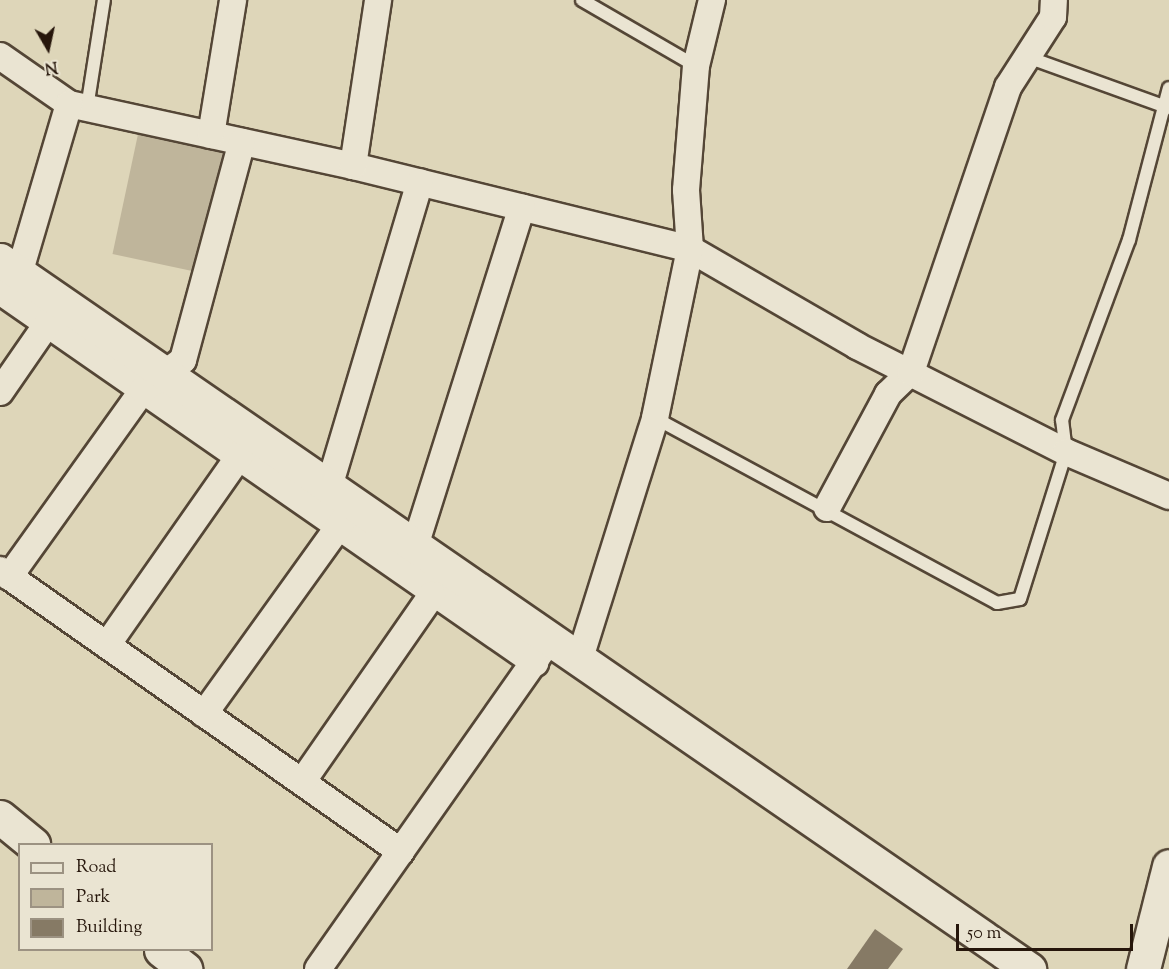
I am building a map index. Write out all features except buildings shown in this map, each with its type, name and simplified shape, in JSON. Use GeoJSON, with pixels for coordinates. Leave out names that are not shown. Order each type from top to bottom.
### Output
{"type":"FeatureCollection","features":[{"type":"Feature","properties":{"kind":"street"},"geometry":{"type":"LineString","coordinates":[[211,135],[233,0]]}},
{"type":"Feature","properties":{"kind":"street"},"geometry":{"type":"LineString","coordinates":[[353,166],[378,0]]}},
{"type":"Feature","properties":{"kind":"street"},"geometry":{"type":"LineString","coordinates":[[580,658],[655,418],[690,249],[686,190],[696,66],[712,0]]}},
{"type":"Feature","properties":{"kind":"street"},"geometry":{"type":"LineString","coordinates":[[827,508],[888,394],[911,372],[1008,87],[1029,58],[1053,17],[1054,0]]}},
{"type":"Feature","properties":{"kind":"street"},"geometry":{"type":"LineString","coordinates":[[0,56],[78,106],[353,166],[690,249],[856,346],[1066,452],[1169,496]]}},
{"type":"Feature","properties":{"kind":"street"},"geometry":{"type":"LineString","coordinates":[[78,106],[6,275],[54,314],[246,447],[340,506],[415,546],[543,650]]}},
{"type":"Feature","properties":{"kind":"street"},"geometry":{"type":"LineString","coordinates":[[242,142],[183,360],[152,382],[5,573],[401,852]]}},
{"type":"Feature","properties":{"kind":"street"},"geometry":{"type":"LineString","coordinates":[[204,714],[340,506],[420,182]]}},
{"type":"Feature","properties":{"kind":"street"},"geometry":{"type":"LineString","coordinates":[[415,546],[522,207]]}},
{"type":"Feature","properties":{"kind":"street"},"geometry":{"type":"LineString","coordinates":[[0,392],[54,314]]}},
{"type":"Feature","properties":{"kind":"street"},"geometry":{"type":"LineString","coordinates":[[107,645],[246,447]]}},
{"type":"Feature","properties":{"kind":"street"},"geometry":{"type":"LineString","coordinates":[[340,506],[432,595],[543,650],[580,658],[1029,969]]}},
{"type":"Feature","properties":{"kind":"street"},"geometry":{"type":"LineString","coordinates":[[302,782],[432,595]]}},
{"type":"Feature","properties":{"kind":"street"},"geometry":{"type":"LineString","coordinates":[[318,969],[543,650]]}},
{"type":"Feature","properties":{"kind":"street"},"geometry":{"type":"LineString","coordinates":[[0,817],[32,843]]}},
{"type":"Feature","properties":{"kind":"street"},"geometry":{"type":"LineString","coordinates":[[1143,969],[1169,866]]}},
{"type":"Feature","properties":{"kind":"street"},"geometry":{"type":"LineString","coordinates":[[162,951],[185,969]]}},
{"type":"Feature","properties":{"kind":"lane"},"geometry":{"type":"LineString","coordinates":[[78,106],[104,0]]}},
{"type":"Feature","properties":{"kind":"lane"},"geometry":{"type":"LineString","coordinates":[[582,0],[696,66]]}},
{"type":"Feature","properties":{"kind":"lane"},"geometry":{"type":"LineString","coordinates":[[1029,58],[1167,108]]}},
{"type":"Feature","properties":{"kind":"lane"},"geometry":{"type":"LineString","coordinates":[[655,418],[827,508],[997,603],[1020,599],[1066,452],[1062,420],[1129,240],[1167,108],[1169,87]]}},
{"type":"Feature","properties":{"kind":"green space"},"geometry":{"type":"Polygon","coordinates":[[[141,120],[242,141],[213,275],[113,254],[141,120]]]}}]}
